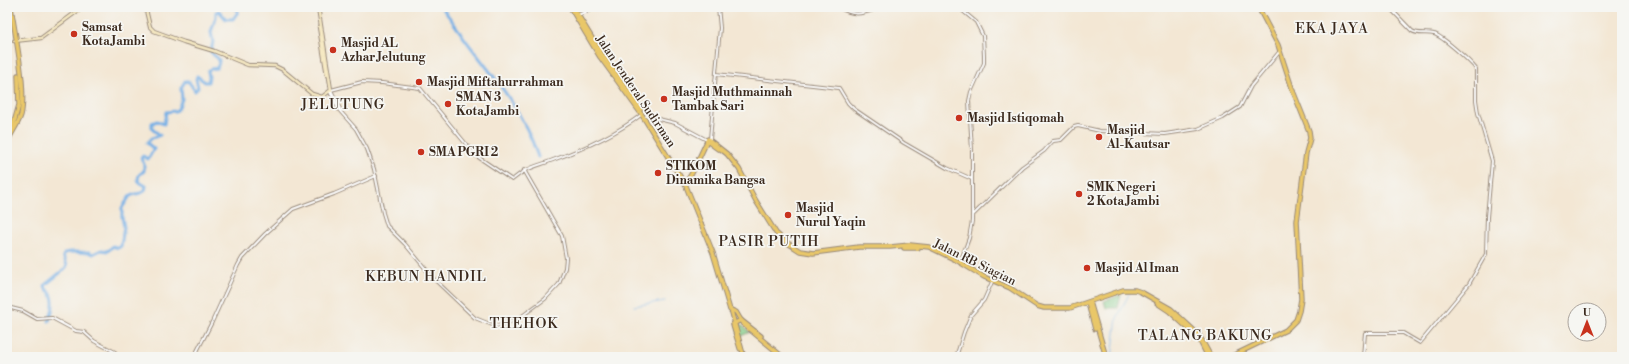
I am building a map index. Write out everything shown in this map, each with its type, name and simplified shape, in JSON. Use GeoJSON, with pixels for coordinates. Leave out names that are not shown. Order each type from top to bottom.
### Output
{"type":"FeatureCollection","features":[{"type":"Feature","properties":{"kind":"highway"},"geometry":{"type":"LineString","coordinates":[[7,143],[18,114],[20,95],[10,7]]}},
{"type":"Feature","properties":{"kind":"highway","name":"Jalan Jenderal Sudirman"},"geometry":{"type":"LineString","coordinates":[[570,7],[600,57],[625,88]]}},
{"type":"Feature","properties":{"kind":"highway","name":"Jalan Jenderal Sudirman"},"geometry":{"type":"LineString","coordinates":[[573,7],[601,53],[644,115],[687,184],[715,252],[731,310]]}},
{"type":"Feature","properties":{"kind":"highway"},"geometry":{"type":"LineString","coordinates":[[1230,357],[1286,330],[1296,320],[1300,306],[1297,221],[1310,135],[1293,91],[1280,51],[1258,7]]}},
{"type":"Feature","properties":{"kind":"highway"},"geometry":{"type":"LineString","coordinates":[[7,137],[14,126]]}},
{"type":"Feature","properties":{"kind":"highway"},"geometry":{"type":"LineString","coordinates":[[687,184],[708,139]]}},
{"type":"Feature","properties":{"kind":"highway","name":"Jalan RB Siagian"},"geometry":{"type":"LineString","coordinates":[[708,139],[727,154],[739,169],[756,201],[776,233],[805,253],[859,246],[928,249],[1013,292],[1041,309],[1070,309]]}},
{"type":"Feature","properties":{"kind":"highway","name":"Jalan RB Siagian"},"geometry":{"type":"LineString","coordinates":[[890,248],[910,245],[929,247],[939,251],[984,277],[1010,288],[1040,307],[1070,309]]}},
{"type":"Feature","properties":{"kind":"highway"},"geometry":{"type":"LineString","coordinates":[[1070,309],[1128,289],[1135,290],[1166,305],[1194,330],[1204,341],[1209,357]]}},
{"type":"Feature","properties":{"kind":"highway"},"geometry":{"type":"LineString","coordinates":[[1089,303],[1104,357]]}},
{"type":"Feature","properties":{"kind":"highway"},"geometry":{"type":"LineString","coordinates":[[731,310],[735,311],[742,321],[783,356]]}},
{"type":"Feature","properties":{"kind":"highway"},"geometry":{"type":"LineString","coordinates":[[734,323],[742,321]]}},
{"type":"Feature","properties":{"kind":"main road"},"geometry":{"type":"LineString","coordinates":[[15,41],[41,38],[83,7]]}},
{"type":"Feature","properties":{"kind":"main road"},"geometry":{"type":"LineString","coordinates":[[131,7],[145,9],[150,27],[154,31],[214,50],[248,65],[275,66],[283,70],[312,94],[320,96],[325,95],[330,91],[317,7]]}},
{"type":"Feature","properties":{"kind":"main road"},"geometry":{"type":"LineString","coordinates":[[7,127],[14,126]]}},
{"type":"Feature","properties":{"kind":"main road"},"geometry":{"type":"LineString","coordinates":[[7,127],[14,126]]}},
{"type":"Feature","properties":{"kind":"main road"},"geometry":{"type":"LineString","coordinates":[[731,310],[743,357]]}},
{"type":"Feature","properties":{"kind":"street"},"geometry":{"type":"LineString","coordinates":[[578,15],[597,7]]}},
{"type":"Feature","properties":{"kind":"street"},"geometry":{"type":"LineString","coordinates":[[524,170],[562,236],[566,258],[565,268],[557,286],[545,299],[518,319],[497,326],[479,320],[434,279],[405,244],[387,226],[376,176],[363,141],[356,129],[341,112],[330,91],[362,82],[422,88],[451,128],[474,155],[512,180],[524,170],[553,160],[612,134],[644,115],[675,123],[708,139],[720,28],[718,7]]}},
{"type":"Feature","properties":{"kind":"street"},"geometry":{"type":"LineString","coordinates":[[838,7],[856,14],[882,7]]}},
{"type":"Feature","properties":{"kind":"street"},"geometry":{"type":"LineString","coordinates":[[958,7],[962,8],[976,22],[982,34],[984,47],[984,62],[972,88],[969,101],[972,216],[969,238],[960,263]]}},
{"type":"Feature","properties":{"kind":"street"},"geometry":{"type":"LineString","coordinates":[[1363,357],[1365,333],[1403,333],[1420,343],[1469,284],[1486,254],[1486,217],[1492,161],[1478,114],[1476,100],[1476,69],[1438,35],[1432,33],[1415,33],[1412,31],[1389,7]]}},
{"type":"Feature","properties":{"kind":"street"},"geometry":{"type":"LineString","coordinates":[[972,216],[1022,167],[1044,151],[1053,141],[1061,140],[1074,127],[1078,126],[1100,131],[1165,134],[1198,129],[1223,118],[1240,107],[1251,86],[1280,51]]}},
{"type":"Feature","properties":{"kind":"street"},"geometry":{"type":"LineString","coordinates":[[716,74],[839,88],[848,103],[854,109],[904,143],[947,168],[972,179]]}},
{"type":"Feature","properties":{"kind":"street"},"geometry":{"type":"LineString","coordinates":[[194,357],[238,265],[265,234],[293,209],[334,194],[376,176]]}},
{"type":"Feature","properties":{"kind":"street"},"geometry":{"type":"LineString","coordinates":[[956,357],[964,332],[972,315],[984,300],[992,282]]}},
{"type":"Feature","properties":{"kind":"street"},"geometry":{"type":"LineString","coordinates":[[7,307],[23,312],[37,319],[51,318],[76,331],[84,332],[94,341],[115,352],[116,357]]}},
{"type":"Feature","properties":{"kind":"green space"},"geometry":{"type":"Polygon","coordinates":[[[1121,295],[1118,308],[1106,308],[1104,301],[1121,295]]]}},
{"type":"Feature","properties":{"kind":"green space"},"geometry":{"type":"Polygon","coordinates":[[[738,325],[742,325],[750,332],[739,337],[738,325]]]}},
{"type":"Feature","properties":{"kind":"waterway"},"geometry":{"type":"LineString","coordinates":[[49,321],[53,308],[53,299],[45,285],[66,268],[67,265],[63,256],[65,253],[89,252],[93,254],[101,250],[108,251],[113,246],[118,248],[121,246],[124,227],[122,208],[130,196],[142,193],[144,191],[146,186],[139,182],[138,179],[139,175],[144,171],[144,164],[141,158],[143,156],[148,159],[154,149],[147,143],[152,138],[160,135],[152,129],[152,123],[157,121],[164,124],[166,112],[175,111],[178,109],[182,99],[181,88],[185,81],[189,82],[195,91],[198,87],[196,79],[197,76],[205,82],[208,82],[208,71],[217,68],[219,62],[218,58],[211,52],[213,42],[211,32],[216,17],[216,12],[219,11],[226,19],[233,19],[238,12],[237,9],[232,7]]}},
{"type":"Feature","properties":{"kind":"waterway"},"geometry":{"type":"LineString","coordinates":[[441,7],[509,98],[526,127],[538,157]]}},
{"type":"Feature","properties":{"kind":"waterway"},"geometry":{"type":"LineString","coordinates":[[1112,357],[1117,318],[1129,294]]}},
{"type":"Feature","properties":{"kind":"waterway"},"geometry":{"type":"LineString","coordinates":[[634,306],[665,301]]}},
{"type":"Feature","properties":{"kind":"place","name":"Samsat Kota Jambi"},"geometry":{"type":"Point","coordinates":[74,34]}},
{"type":"Feature","properties":{"kind":"place","name":"Masjid AL Azhar Jelutung"},"geometry":{"type":"Point","coordinates":[333,50]}},
{"type":"Feature","properties":{"kind":"place","name":"Masjid Miftahurrahman"},"geometry":{"type":"Point","coordinates":[419,82]}},
{"type":"Feature","properties":{"kind":"place","name":"Masjid Muthmainnah Tambak Sari"},"geometry":{"type":"Point","coordinates":[664,99]}},
{"type":"Feature","properties":{"kind":"place","name":"SMAN 3 Kota Jambi"},"geometry":{"type":"Point","coordinates":[448,104]}},
{"type":"Feature","properties":{"kind":"place","name":"Masjid Istiqomah"},"geometry":{"type":"Point","coordinates":[959,118]}},
{"type":"Feature","properties":{"kind":"place","name":"Masjid Al-Kautsar"},"geometry":{"type":"Point","coordinates":[1099,137]}},
{"type":"Feature","properties":{"kind":"place","name":"SMA PGRI 2"},"geometry":{"type":"Point","coordinates":[421,152]}},
{"type":"Feature","properties":{"kind":"place","name":"STIKOM Dinamika Bangsa"},"geometry":{"type":"Point","coordinates":[658,173]}},
{"type":"Feature","properties":{"kind":"place","name":"SMK Negeri 2 Kota Jambi"},"geometry":{"type":"Point","coordinates":[1079,194]}},
{"type":"Feature","properties":{"kind":"place","name":"Masjid Nurul Yaqin"},"geometry":{"type":"Point","coordinates":[788,215]}},
{"type":"Feature","properties":{"kind":"place","name":"Masjid Al Iman"},"geometry":{"type":"Point","coordinates":[1087,268]}},
{"type":"Feature","properties":{"kind":"district","name":"EKA JAYA"},"geometry":{"type":"Point","coordinates":[1332,28]}},
{"type":"Feature","properties":{"kind":"district","name":"JELUTUNG"},"geometry":{"type":"Point","coordinates":[343,104]}},
{"type":"Feature","properties":{"kind":"district","name":"PASIR PUTIH"},"geometry":{"type":"Point","coordinates":[769,241]}},
{"type":"Feature","properties":{"kind":"district","name":"KEBUN HANDIL"},"geometry":{"type":"Point","coordinates":[426,276]}},
{"type":"Feature","properties":{"kind":"district","name":"THEHOK"},"geometry":{"type":"Point","coordinates":[524,323]}},
{"type":"Feature","properties":{"kind":"district","name":"TALANG BAKUNG"},"geometry":{"type":"Point","coordinates":[1205,335]}}]}
